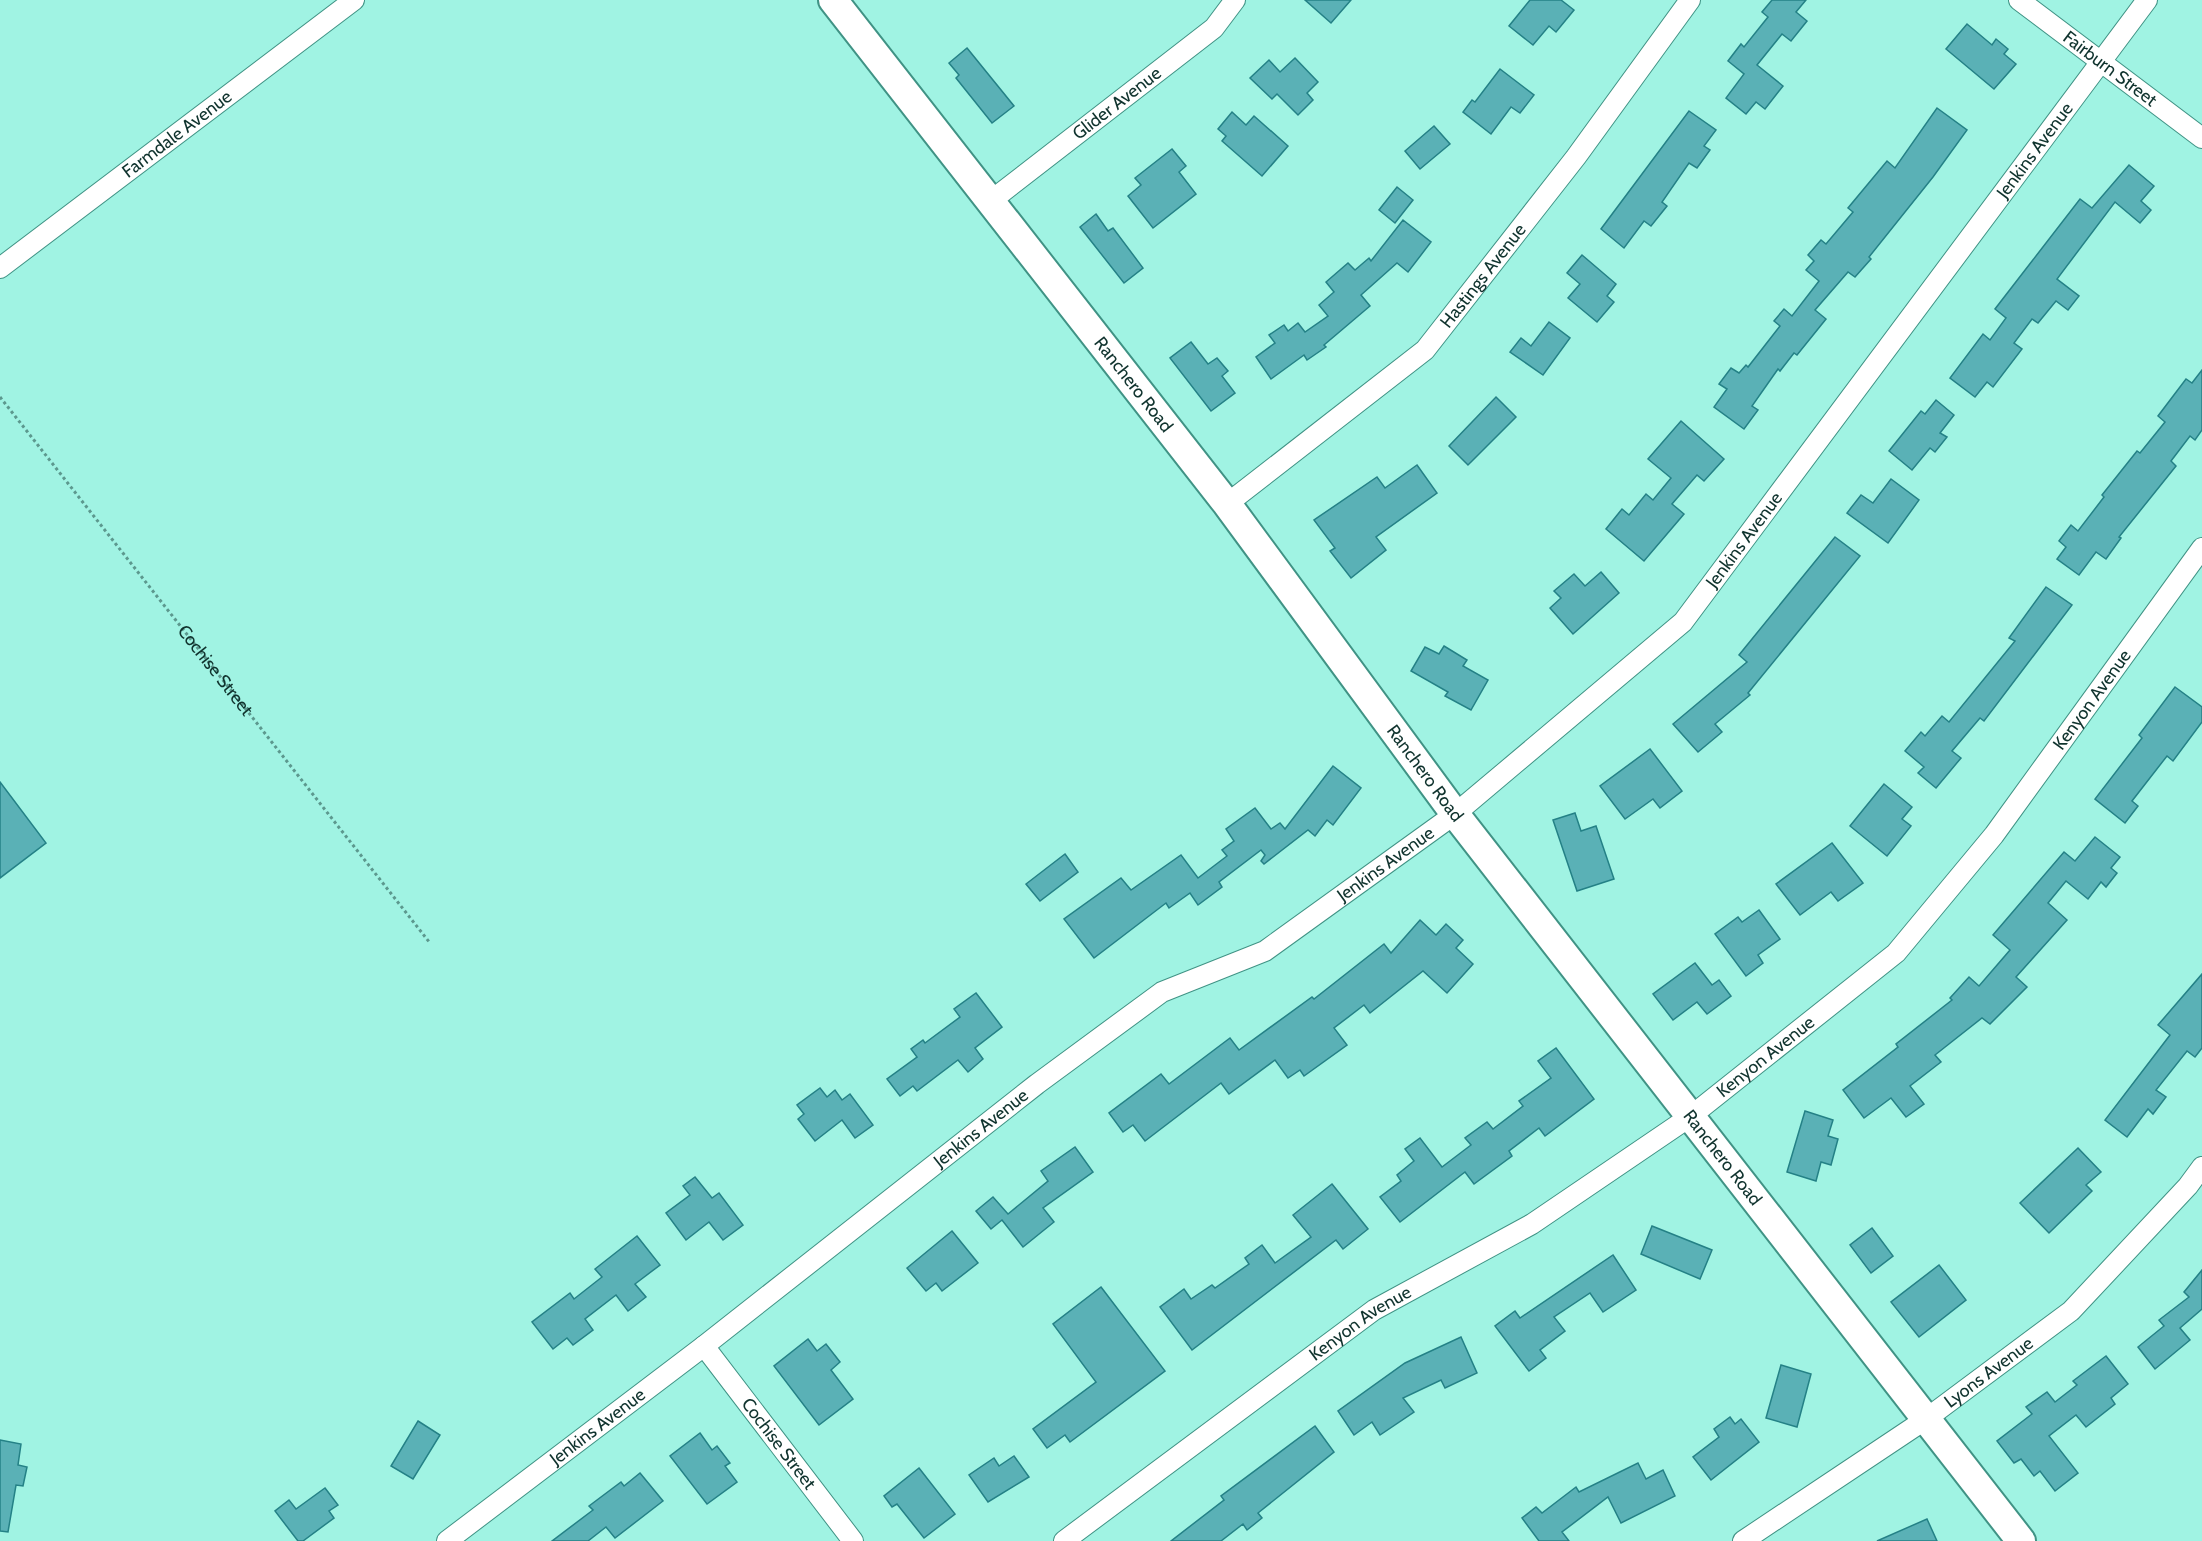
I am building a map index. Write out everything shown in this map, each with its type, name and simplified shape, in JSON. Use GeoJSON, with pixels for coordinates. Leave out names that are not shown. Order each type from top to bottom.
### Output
{"type":"FeatureCollection","features":[{"type":"Feature","properties":{"kind":"main road","name":"Ranchero Road"},"geometry":{"type":"LineString","coordinates":[[833,0],[992,200],[1227,504],[1455,814],[2021,1541]]}},
{"type":"Feature","properties":{"kind":"street","name":"Farmdale Avenue"},"geometry":{"type":"LineString","coordinates":[[0,268],[354,0]]}},
{"type":"Feature","properties":{"kind":"street","name":"Glider Avenue"},"geometry":{"type":"LineString","coordinates":[[992,200],[1214,28],[1235,0]]}},
{"type":"Feature","properties":{"kind":"street","name":"Hastings Avenue"},"geometry":{"type":"LineString","coordinates":[[1227,504],[1425,350],[1576,157],[1690,0]]}},
{"type":"Feature","properties":{"kind":"street","name":"Fairburn Street"},"geometry":{"type":"LineString","coordinates":[[2019,0],[2202,138]]}},
{"type":"Feature","properties":{"kind":"street","name":"Jenkins Avenue"},"geometry":{"type":"LineString","coordinates":[[447,1541],[704,1346],[1037,1084],[1162,992],[1264,951],[1455,814],[1683,622],[2147,0]]}},
{"type":"Feature","properties":{"kind":"street","name":"Kenyon Avenue"},"geometry":{"type":"LineString","coordinates":[[1064,1541],[1374,1310],[1532,1224],[1691,1116],[1896,953],[1994,835],[2202,548]]}},
{"type":"Feature","properties":{"kind":"street","name":"Lyons Avenue"},"geometry":{"type":"LineString","coordinates":[[1743,1541],[1926,1419],[2071,1311],[2188,1186],[2202,1167]]}},
{"type":"Feature","properties":{"kind":"street","name":"Cochise Street"},"geometry":{"type":"LineString","coordinates":[[704,1346],[853,1541]]}},
{"type":"Feature","properties":{"kind":"path","name":"Cochise Street"},"geometry":{"type":"LineString","coordinates":[[0,397],[430,943]]}},
{"type":"Feature","properties":{"kind":"building"},"geometry":{"type":"Polygon","coordinates":[[[1305,0],[1351,0],[1331,23],[1305,0]]]}},
{"type":"Feature","properties":{"kind":"building"},"geometry":{"type":"Polygon","coordinates":[[[1530,0],[1561,0],[1574,10],[1556,32],[1549,26],[1533,45],[1509,26],[1530,0]]]}},
{"type":"Feature","properties":{"kind":"building"},"geometry":{"type":"Polygon","coordinates":[[[1772,0],[1806,0],[1796,12],[1807,21],[1791,41],[1782,34],[1757,65],[1783,86],[1765,109],[1756,102],[1746,114],[1726,98],[1744,74],[1728,61],[1741,44],[1744,47],[1768,17],[1762,12],[1772,0]]]}},
{"type":"Feature","properties":{"kind":"building"},"geometry":{"type":"Polygon","coordinates":[[[1967,24],[1992,45],[1996,39],[2008,49],[2004,54],[2016,64],[1994,89],[1946,49],[1967,24]]]}},
{"type":"Feature","properties":{"kind":"building"},"geometry":{"type":"Polygon","coordinates":[[[967,48],[1014,106],[992,123],[956,78],[959,75],[949,63],[967,48]]]}},
{"type":"Feature","properties":{"kind":"building"},"geometry":{"type":"Polygon","coordinates":[[[1295,58],[1318,82],[1307,93],[1313,100],[1298,115],[1277,94],[1272,99],[1250,78],[1269,60],[1280,72],[1295,58]]]}},
{"type":"Feature","properties":{"kind":"building"},"geometry":{"type":"Polygon","coordinates":[[[1500,69],[1534,95],[1520,113],[1511,107],[1491,134],[1463,112],[1472,100],[1475,102],[1500,69]]]}},
{"type":"Feature","properties":{"kind":"building"},"geometry":{"type":"Polygon","coordinates":[[[1937,108],[1967,130],[1869,257],[1871,259],[1855,277],[1848,272],[1815,310],[1826,319],[1797,355],[1794,353],[1780,371],[1778,369],[1752,406],[1758,410],[1744,429],[1714,407],[1727,389],[1719,384],[1731,368],[1739,373],[1746,365],[1748,367],[1780,326],[1774,321],[1784,309],[1792,316],[1819,281],[1806,270],[1814,261],[1808,255],[1821,240],[1826,244],[1853,212],[1848,208],[1887,161],[1895,168],[1937,108]]]}},
{"type":"Feature","properties":{"kind":"building"},"geometry":{"type":"Polygon","coordinates":[[[1689,111],[1716,130],[1704,146],[1710,150],[1697,168],[1689,163],[1662,202],[1667,206],[1651,226],[1644,221],[1624,248],[1601,229],[1689,111]]]}},
{"type":"Feature","properties":{"kind":"building"},"geometry":{"type":"Polygon","coordinates":[[[1232,112],[1246,125],[1254,116],[1288,146],[1262,176],[1222,141],[1226,136],[1218,129],[1232,112]]]}},
{"type":"Feature","properties":{"kind":"building"},"geometry":{"type":"Polygon","coordinates":[[[1434,126],[1450,144],[1420,169],[1405,151],[1434,126]]]}},
{"type":"Feature","properties":{"kind":"building"},"geometry":{"type":"Polygon","coordinates":[[[1172,149],[1186,166],[1179,172],[1196,194],[1153,228],[1128,196],[1141,185],[1135,178],[1172,149]]]}},
{"type":"Feature","properties":{"kind":"building"},"geometry":{"type":"Polygon","coordinates":[[[2129,165],[2154,186],[2141,201],[2151,210],[2140,223],[2115,202],[2057,279],[2079,296],[2068,310],[2056,301],[2038,323],[2032,319],[2014,343],[2022,349],[1993,387],[1987,382],[1975,397],[1950,378],[1983,334],[1990,340],[2006,318],[1995,309],[2080,199],[2092,208],[2129,165]]]}},
{"type":"Feature","properties":{"kind":"building"},"geometry":{"type":"Polygon","coordinates":[[[1397,187],[1413,200],[1395,223],[1379,210],[1397,187]]]}},
{"type":"Feature","properties":{"kind":"building"},"geometry":{"type":"Polygon","coordinates":[[[1096,214],[1108,231],[1113,228],[1143,268],[1124,283],[1080,227],[1096,214]]]}},
{"type":"Feature","properties":{"kind":"building"},"geometry":{"type":"Polygon","coordinates":[[[1403,220],[1431,242],[1408,272],[1397,263],[1361,295],[1370,306],[1324,345],[1326,347],[1307,360],[1304,355],[1271,379],[1256,357],[1275,343],[1269,335],[1284,325],[1288,331],[1298,323],[1305,332],[1328,316],[1319,305],[1334,292],[1326,282],[1348,263],[1355,270],[1369,258],[1371,261],[1403,220]]]}},
{"type":"Feature","properties":{"kind":"building"},"geometry":{"type":"Polygon","coordinates":[[[1582,255],[1616,284],[1607,296],[1614,302],[1597,322],[1568,298],[1580,284],[1567,273],[1582,255]]]}},
{"type":"Feature","properties":{"kind":"building"},"geometry":{"type":"Polygon","coordinates":[[[1549,322],[1570,338],[1543,375],[1510,352],[1521,338],[1531,346],[1549,322]]]}},
{"type":"Feature","properties":{"kind":"building"},"geometry":{"type":"Polygon","coordinates":[[[1191,342],[1208,364],[1217,358],[1228,371],[1222,376],[1235,393],[1211,411],[1170,358],[1191,342]]]}},
{"type":"Feature","properties":{"kind":"building"},"geometry":{"type":"Polygon","coordinates":[[[2202,370],[2202,430],[2195,440],[2190,436],[2171,461],[2176,466],[2119,537],[2121,538],[2106,559],[2096,552],[2079,575],[2057,559],[2066,547],[2059,541],[2071,525],[2078,531],[2104,497],[2102,495],[2137,451],[2140,453],[2165,422],[2158,416],[2186,379],[2192,383],[2202,370]]]}},
{"type":"Feature","properties":{"kind":"building"},"geometry":{"type":"Polygon","coordinates":[[[1496,397],[1516,417],[1468,465],[1449,446],[1496,397]]]}},
{"type":"Feature","properties":{"kind":"building"},"geometry":{"type":"Polygon","coordinates":[[[1936,400],[1954,415],[1940,433],[1947,437],[1935,452],[1930,448],[1912,470],[1889,451],[1921,411],[1925,414],[1936,400]]]}},
{"type":"Feature","properties":{"kind":"building"},"geometry":{"type":"Polygon","coordinates":[[[1681,421],[1724,459],[1704,481],[1697,475],[1672,504],[1684,514],[1644,561],[1606,529],[1622,509],[1629,515],[1646,494],[1653,500],[1671,478],[1648,459],[1681,421]]]}},
{"type":"Feature","properties":{"kind":"building"},"geometry":{"type":"Polygon","coordinates":[[[1417,465],[1437,493],[1376,537],[1386,550],[1351,578],[1330,551],[1335,548],[1314,520],[1377,477],[1385,488],[1417,465]]]}},
{"type":"Feature","properties":{"kind":"building"},"geometry":{"type":"Polygon","coordinates":[[[1891,479],[1919,500],[1888,543],[1847,513],[1861,495],[1873,503],[1891,479]]]}},
{"type":"Feature","properties":{"kind":"building"},"geometry":{"type":"Polygon","coordinates":[[[1835,537],[1860,556],[1748,693],[1750,695],[1715,724],[1722,732],[1698,752],[1673,724],[1747,662],[1739,655],[1835,537]]]}},
{"type":"Feature","properties":{"kind":"building"},"geometry":{"type":"Polygon","coordinates":[[[1601,572],[1619,593],[1573,634],[1550,608],[1561,598],[1554,591],[1574,574],[1585,586],[1601,572]]]}},
{"type":"Feature","properties":{"kind":"building"},"geometry":{"type":"Polygon","coordinates":[[[2046,587],[2072,605],[1984,721],[1980,718],[1952,751],[1961,758],[1936,788],[1918,773],[1924,767],[1905,751],[1921,732],[1925,736],[1942,716],[1949,722],[2015,641],[2009,638],[2046,587]]]}},
{"type":"Feature","properties":{"kind":"building"},"geometry":{"type":"Polygon","coordinates":[[[1444,646],[1467,660],[1463,666],[1488,680],[1471,710],[1445,696],[1448,692],[1411,671],[1425,647],[1439,654],[1444,646]]]}},
{"type":"Feature","properties":{"kind":"building"},"geometry":{"type":"Polygon","coordinates":[[[2175,687],[2202,707],[2202,722],[2173,761],[2167,756],[2132,801],[2138,806],[2125,823],[2095,799],[2142,738],[2139,735],[2175,687]]]}},
{"type":"Feature","properties":{"kind":"building"},"geometry":{"type":"Polygon","coordinates":[[[1650,749],[1682,791],[1660,808],[1653,799],[1625,819],[1600,786],[1650,749]]]}},
{"type":"Feature","properties":{"kind":"building"},"geometry":{"type":"Polygon","coordinates":[[[1333,766],[1361,788],[1333,825],[1327,820],[1315,836],[1308,830],[1264,864],[1261,861],[1265,855],[1261,850],[1219,882],[1222,887],[1198,905],[1190,893],[1169,908],[1166,903],[1094,958],[1064,919],[1121,878],[1131,890],[1181,855],[1198,878],[1227,856],[1222,850],[1234,841],[1226,829],[1255,808],[1271,829],[1280,823],[1285,829],[1333,766]]]}},
{"type":"Feature","properties":{"kind":"building"},"geometry":{"type":"Polygon","coordinates":[[[0,782],[46,843],[0,878],[0,782]]]}},
{"type":"Feature","properties":{"kind":"building"},"geometry":{"type":"Polygon","coordinates":[[[1884,784],[1912,807],[1902,819],[1911,826],[1887,856],[1850,826],[1884,784]]]}},
{"type":"Feature","properties":{"kind":"building"},"geometry":{"type":"Polygon","coordinates":[[[1575,813],[1581,831],[1596,826],[1614,879],[1577,891],[1553,820],[1575,813]]]}},
{"type":"Feature","properties":{"kind":"building"},"geometry":{"type":"Polygon","coordinates":[[[2095,837],[2120,857],[2111,868],[2117,873],[2106,887],[2101,882],[2088,899],[2066,881],[2048,903],[2067,920],[2016,977],[2027,987],[1990,1024],[1982,1018],[1935,1055],[1941,1062],[1910,1086],[1924,1104],[1906,1117],[1891,1098],[1864,1118],[1843,1090],[1898,1047],[1896,1044],[1952,1000],[1950,998],[1969,977],[1979,986],[2010,950],[1993,935],[2064,852],[2075,861],[2095,837]]]}},
{"type":"Feature","properties":{"kind":"building"},"geometry":{"type":"Polygon","coordinates":[[[1832,843],[1863,883],[1838,901],[1831,892],[1800,915],[1776,884],[1832,843]]]}},
{"type":"Feature","properties":{"kind":"building"},"geometry":{"type":"Polygon","coordinates":[[[1065,854],[1078,872],[1040,901],[1026,884],[1065,854]]]}},
{"type":"Feature","properties":{"kind":"building"},"geometry":{"type":"Polygon","coordinates":[[[1759,910],[1780,939],[1758,955],[1763,963],[1746,976],[1715,934],[1738,917],[1742,922],[1759,910]]]}},
{"type":"Feature","properties":{"kind":"building"},"geometry":{"type":"Polygon","coordinates":[[[1420,920],[1436,935],[1446,924],[1463,940],[1456,948],[1473,964],[1447,993],[1423,971],[1370,1013],[1364,1005],[1334,1028],[1347,1045],[1304,1076],[1300,1070],[1288,1078],[1275,1060],[1229,1094],[1221,1083],[1145,1141],[1133,1125],[1123,1132],[1109,1113],[1161,1074],[1169,1084],[1230,1038],[1239,1050],[1312,997],[1314,999],[1384,944],[1391,953],[1420,920]]]}},
{"type":"Feature","properties":{"kind":"building"},"geometry":{"type":"Polygon","coordinates":[[[1695,963],[1712,985],[1719,980],[1731,996],[1707,1014],[1697,1002],[1673,1020],[1653,994],[1695,963]]]}},
{"type":"Feature","properties":{"kind":"building"},"geometry":{"type":"Polygon","coordinates":[[[2202,974],[2202,1048],[2195,1057],[2187,1051],[2156,1090],[2166,1097],[2153,1114],[2148,1109],[2127,1137],[2105,1120],[2170,1035],[2158,1025],[2202,974]]]}},
{"type":"Feature","properties":{"kind":"building"},"geometry":{"type":"Polygon","coordinates":[[[976,993],[1002,1027],[975,1048],[983,1059],[968,1072],[958,1060],[917,1091],[913,1086],[900,1096],[887,1079],[917,1057],[911,1049],[923,1040],[925,1043],[960,1017],[954,1009],[976,993]]]}},
{"type":"Feature","properties":{"kind":"building"},"geometry":{"type":"Polygon","coordinates":[[[1556,1048],[1594,1099],[1545,1136],[1539,1128],[1509,1151],[1512,1156],[1474,1184],[1465,1172],[1400,1222],[1380,1197],[1401,1181],[1397,1175],[1414,1161],[1405,1149],[1420,1138],[1442,1167],[1471,1145],[1465,1138],[1487,1122],[1493,1129],[1523,1106],[1519,1101],[1551,1078],[1538,1061],[1556,1048]]]}},
{"type":"Feature","properties":{"kind":"building"},"geometry":{"type":"Polygon","coordinates":[[[820,1088],[827,1097],[835,1090],[842,1100],[850,1094],[873,1125],[855,1138],[842,1120],[815,1141],[798,1119],[804,1114],[797,1105],[820,1088]]]}},
{"type":"Feature","properties":{"kind":"building"},"geometry":{"type":"Polygon","coordinates":[[[1805,1111],[1833,1120],[1828,1136],[1838,1139],[1831,1165],[1821,1162],[1816,1181],[1787,1172],[1805,1111]]]}},
{"type":"Feature","properties":{"kind":"building"},"geometry":{"type":"Polygon","coordinates":[[[1075,1147],[1093,1172],[1043,1208],[1054,1222],[1023,1247],[1002,1220],[991,1229],[976,1211],[993,1197],[1008,1214],[1048,1181],[1041,1171],[1075,1147]]]}},
{"type":"Feature","properties":{"kind":"building"},"geometry":{"type":"Polygon","coordinates":[[[2078,1148],[2101,1172],[2086,1185],[2092,1191],[2049,1233],[2020,1203],[2078,1148]]]}},
{"type":"Feature","properties":{"kind":"building"},"geometry":{"type":"Polygon","coordinates":[[[695,1177],[712,1198],[719,1193],[743,1225],[723,1240],[709,1222],[686,1240],[666,1213],[690,1195],[683,1186],[695,1177]]]}},
{"type":"Feature","properties":{"kind":"building"},"geometry":{"type":"Polygon","coordinates":[[[1332,1184],[1368,1229],[1343,1249],[1336,1240],[1192,1350],[1160,1307],[1184,1289],[1191,1299],[1212,1285],[1215,1288],[1249,1264],[1245,1258],[1262,1245],[1275,1263],[1311,1237],[1293,1215],[1332,1184]]]}},
{"type":"Feature","properties":{"kind":"building"},"geometry":{"type":"Polygon","coordinates":[[[1652,1226],[1712,1250],[1700,1279],[1641,1254],[1652,1226]]]}},
{"type":"Feature","properties":{"kind":"building"},"geometry":{"type":"Polygon","coordinates":[[[1872,1228],[1893,1256],[1871,1273],[1850,1245],[1872,1228]]]}},
{"type":"Feature","properties":{"kind":"building"},"geometry":{"type":"Polygon","coordinates":[[[952,1231],[978,1263],[942,1291],[936,1283],[926,1291],[907,1268],[952,1231]]]}},
{"type":"Feature","properties":{"kind":"building"},"geometry":{"type":"Polygon","coordinates":[[[637,1236],[660,1265],[635,1284],[646,1297],[628,1311],[616,1295],[585,1319],[593,1330],[573,1345],[567,1338],[553,1349],[532,1322],[570,1293],[574,1299],[602,1277],[595,1269],[637,1236]]]}},
{"type":"Feature","properties":{"kind":"building"},"geometry":{"type":"Polygon","coordinates":[[[1613,1255],[1636,1290],[1603,1312],[1590,1293],[1554,1317],[1565,1331],[1540,1350],[1546,1358],[1529,1371],[1495,1326],[1515,1311],[1520,1318],[1613,1255]]]}},
{"type":"Feature","properties":{"kind":"building"},"geometry":{"type":"Polygon","coordinates":[[[1939,1265],[1966,1300],[1919,1337],[1891,1302],[1939,1265]]]}},
{"type":"Feature","properties":{"kind":"building"},"geometry":{"type":"Polygon","coordinates":[[[2202,1270],[2202,1309],[2180,1328],[2190,1340],[2155,1369],[2138,1347],[2164,1326],[2159,1320],[2189,1297],[2184,1292],[2202,1270]]]}},
{"type":"Feature","properties":{"kind":"building"},"geometry":{"type":"Polygon","coordinates":[[[1101,1287],[1165,1371],[1070,1442],[1065,1435],[1047,1448],[1033,1429],[1096,1382],[1053,1324],[1101,1287]]]}},
{"type":"Feature","properties":{"kind":"building"},"geometry":{"type":"Polygon","coordinates":[[[1461,1337],[1477,1373],[1445,1388],[1441,1380],[1403,1398],[1414,1412],[1380,1435],[1372,1422],[1354,1435],[1338,1411],[1405,1363],[1461,1337]]]}},
{"type":"Feature","properties":{"kind":"building"},"geometry":{"type":"Polygon","coordinates":[[[808,1339],[817,1351],[826,1344],[840,1362],[831,1370],[853,1399],[819,1425],[774,1366],[808,1339]]]}},
{"type":"Feature","properties":{"kind":"building"},"geometry":{"type":"Polygon","coordinates":[[[2106,1356],[2128,1384],[2111,1398],[2115,1404],[2086,1427],[2076,1415],[2049,1436],[2078,1473],[2055,1491],[2040,1471],[2034,1476],[2021,1459],[2014,1463],[1997,1441],[2032,1414],[2026,1407],[2047,1392],[2055,1402],[2077,1385],[2073,1381],[2106,1356]]]}},
{"type":"Feature","properties":{"kind":"building"},"geometry":{"type":"Polygon","coordinates":[[[1781,1365],[1811,1374],[1797,1427],[1766,1418],[1781,1365]]]}},
{"type":"Feature","properties":{"kind":"building"},"geometry":{"type":"Polygon","coordinates":[[[1730,1417],[1735,1424],[1741,1419],[1759,1442],[1711,1480],[1693,1457],[1719,1437],[1714,1429],[1730,1417]]]}},
{"type":"Feature","properties":{"kind":"building"},"geometry":{"type":"Polygon","coordinates":[[[418,1421],[440,1435],[413,1479],[391,1466],[418,1421]]]}},
{"type":"Feature","properties":{"kind":"building"},"geometry":{"type":"Polygon","coordinates":[[[1315,1426],[1334,1452],[1258,1513],[1262,1518],[1247,1530],[1243,1524],[1221,1541],[1171,1541],[1224,1500],[1221,1496],[1315,1426]]]}},
{"type":"Feature","properties":{"kind":"building"},"geometry":{"type":"Polygon","coordinates":[[[700,1433],[712,1450],[717,1446],[730,1463],[725,1466],[737,1482],[707,1504],[670,1456],[700,1433]]]}},
{"type":"Feature","properties":{"kind":"building"},"geometry":{"type":"Polygon","coordinates":[[[0,1440],[21,1444],[18,1465],[27,1467],[23,1486],[16,1485],[8,1532],[0,1531],[0,1440]]]}},
{"type":"Feature","properties":{"kind":"building"},"geometry":{"type":"Polygon","coordinates":[[[1014,1456],[1029,1477],[988,1502],[969,1475],[994,1458],[999,1466],[1014,1456]]]}},
{"type":"Feature","properties":{"kind":"building"},"geometry":{"type":"Polygon","coordinates":[[[1638,1463],[1646,1479],[1663,1470],[1675,1496],[1621,1523],[1608,1497],[1562,1532],[1569,1541],[1539,1541],[1522,1518],[1536,1507],[1542,1513],[1576,1487],[1579,1492],[1638,1463]]]}},
{"type":"Feature","properties":{"kind":"building"},"geometry":{"type":"Polygon","coordinates":[[[919,1468],[955,1514],[924,1538],[897,1504],[892,1507],[884,1496],[919,1468]]]}},
{"type":"Feature","properties":{"kind":"building"},"geometry":{"type":"Polygon","coordinates":[[[640,1473],[663,1501],[615,1538],[606,1527],[588,1541],[552,1541],[593,1510],[589,1506],[621,1482],[624,1486],[640,1473]]]}},
{"type":"Feature","properties":{"kind":"building"},"geometry":{"type":"Polygon","coordinates":[[[325,1488],[338,1505],[329,1511],[334,1518],[303,1541],[298,1541],[275,1511],[289,1500],[296,1509],[325,1488]]]}},
{"type":"Feature","properties":{"kind":"building"},"geometry":{"type":"Polygon","coordinates":[[[1927,1519],[1937,1541],[1877,1541],[1927,1519]]]}}]}
